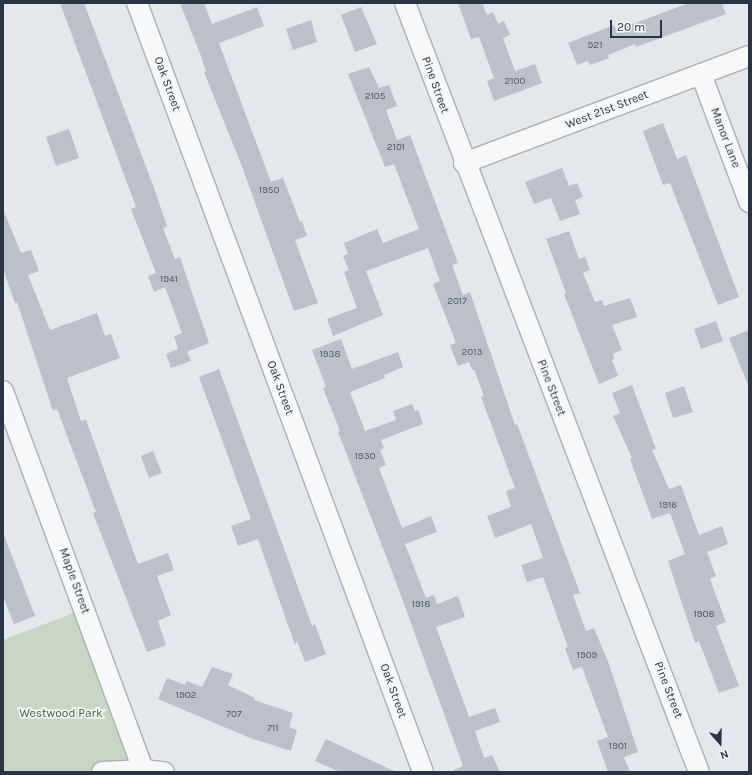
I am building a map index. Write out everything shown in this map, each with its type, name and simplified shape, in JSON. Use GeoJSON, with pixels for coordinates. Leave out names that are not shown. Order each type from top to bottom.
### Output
{"type":"FeatureCollection","features":[{"type":"Feature","properties":{"kind":"street","name":"Oak Street"},"geometry":{"type":"LineString","coordinates":[[137,3],[423,772]]}},
{"type":"Feature","properties":{"kind":"street","name":"Pine Street"},"geometry":{"type":"LineString","coordinates":[[405,3],[464,163],[699,772]]}},
{"type":"Feature","properties":{"kind":"street","name":"West 21st Street"},"geometry":{"type":"LineString","coordinates":[[464,163],[749,56]]}},
{"type":"Feature","properties":{"kind":"street","name":"Manor Lane"},"geometry":{"type":"LineString","coordinates":[[701,74],[749,202]]}},
{"type":"Feature","properties":{"kind":"street","name":"Maple Street"},"geometry":{"type":"LineString","coordinates":[[3,391],[144,771]]}},
{"type":"Feature","properties":{"kind":"street"},"geometry":{"type":"LineString","coordinates":[[102,772],[164,772]]}},
{"type":"Feature","properties":{"kind":"green space","name":"Westwood Park"},"geometry":{"type":"Polygon","coordinates":[[[84,609],[144,770],[3,772],[3,640],[84,609]]]}},
{"type":"Feature","properties":{"kind":"building"},"geometry":{"type":"Polygon","coordinates":[[[60,3],[84,3],[154,188],[167,226],[163,228],[175,259],[180,257],[209,343],[187,352],[191,361],[171,368],[166,354],[178,349],[174,336],[182,333],[165,287],[154,292],[148,276],[156,273],[131,209],[136,207],[60,3]]]}},
{"type":"Feature","properties":{"kind":"building"},"geometry":{"type":"Polygon","coordinates":[[[180,3],[204,3],[212,24],[257,7],[264,26],[219,43],[271,182],[283,178],[300,222],[302,221],[307,236],[295,240],[318,303],[294,311],[241,164],[204,72],[206,71],[201,56],[180,3]]]}},
{"type":"Feature","properties":{"kind":"building"},"geometry":{"type":"Polygon","coordinates":[[[458,3],[482,3],[487,15],[493,12],[498,24],[504,21],[510,35],[503,38],[515,71],[535,64],[542,83],[494,101],[487,81],[494,78],[479,37],[471,39],[458,3]]]}},
{"type":"Feature","properties":{"kind":"building"},"geometry":{"type":"Polygon","coordinates":[[[689,3],[722,3],[726,14],[636,47],[635,44],[608,55],[609,58],[590,65],[588,61],[577,65],[568,43],[614,25],[616,30],[689,3]]]}},
{"type":"Feature","properties":{"kind":"building"},"geometry":{"type":"Polygon","coordinates":[[[361,7],[377,44],[355,52],[341,15],[361,7]]]}},
{"type":"Feature","properties":{"kind":"building"},"geometry":{"type":"Polygon","coordinates":[[[311,20],[317,42],[293,50],[286,29],[311,20]]]}},
{"type":"Feature","properties":{"kind":"building"},"geometry":{"type":"Polygon","coordinates":[[[369,67],[379,88],[389,85],[397,106],[386,110],[397,140],[410,135],[458,263],[452,265],[463,295],[470,292],[515,425],[517,424],[580,593],[573,595],[586,631],[594,628],[609,664],[638,752],[624,757],[630,772],[608,772],[597,741],[608,737],[582,667],[573,670],[565,648],[568,647],[543,577],[527,582],[521,565],[543,558],[531,524],[495,538],[487,516],[511,507],[506,491],[515,488],[481,397],[484,396],[474,369],[472,370],[469,362],[458,366],[450,345],[456,343],[433,284],[440,281],[428,248],[366,271],[383,315],[333,336],[327,319],[357,308],[344,272],[349,270],[343,256],[348,254],[344,243],[377,229],[383,243],[419,229],[394,164],[385,167],[348,74],[369,67]]]}},
{"type":"Feature","properties":{"kind":"building"},"geometry":{"type":"Polygon","coordinates":[[[663,123],[677,159],[686,155],[739,297],[718,305],[670,183],[663,185],[643,131],[663,123]]]}},
{"type":"Feature","properties":{"kind":"building"},"geometry":{"type":"Polygon","coordinates":[[[69,129],[79,158],[56,166],[46,137],[69,129]]]}},
{"type":"Feature","properties":{"kind":"building"},"geometry":{"type":"Polygon","coordinates":[[[562,168],[569,186],[577,183],[583,197],[575,200],[580,214],[560,221],[551,198],[534,204],[525,182],[562,168]]]}},
{"type":"Feature","properties":{"kind":"building"},"geometry":{"type":"Polygon","coordinates":[[[3,209],[21,253],[31,250],[39,271],[28,275],[50,330],[97,313],[105,336],[111,334],[120,358],[67,378],[81,421],[86,420],[138,564],[168,553],[174,570],[157,576],[171,615],[158,621],[166,645],[147,652],[93,513],[96,512],[57,409],[53,411],[17,302],[15,303],[3,269],[3,209]]]}},
{"type":"Feature","properties":{"kind":"building"},"geometry":{"type":"Polygon","coordinates":[[[569,231],[579,259],[585,257],[590,270],[583,273],[595,302],[602,300],[604,306],[630,298],[637,317],[612,325],[622,350],[613,354],[614,359],[612,360],[618,376],[599,384],[564,294],[566,293],[546,239],[569,231]]]}},
{"type":"Feature","properties":{"kind":"building"},"geometry":{"type":"Polygon","coordinates":[[[716,321],[723,341],[701,349],[694,329],[716,321]]]}},
{"type":"Feature","properties":{"kind":"building"},"geometry":{"type":"Polygon","coordinates":[[[749,330],[749,385],[748,385],[729,338],[749,330]]]}},
{"type":"Feature","properties":{"kind":"building"},"geometry":{"type":"Polygon","coordinates":[[[341,339],[352,369],[398,352],[403,367],[384,375],[385,378],[350,392],[365,431],[396,420],[393,411],[412,404],[415,411],[418,410],[423,424],[381,440],[384,448],[380,450],[386,465],[379,468],[402,528],[431,516],[437,532],[405,544],[426,598],[434,595],[437,604],[458,596],[465,617],[436,627],[469,717],[495,708],[500,722],[475,731],[484,758],[492,755],[500,772],[450,772],[463,766],[396,582],[338,432],[340,431],[323,388],[326,387],[312,350],[341,339]]]}},
{"type":"Feature","properties":{"kind":"building"},"geometry":{"type":"Polygon","coordinates":[[[219,369],[312,626],[315,624],[326,654],[305,662],[297,641],[295,645],[258,539],[238,546],[231,526],[251,519],[199,377],[219,369]]]}},
{"type":"Feature","properties":{"kind":"building"},"geometry":{"type":"Polygon","coordinates":[[[632,385],[656,449],[652,450],[669,489],[681,485],[699,535],[722,526],[728,544],[707,552],[716,576],[710,579],[726,622],[716,626],[739,686],[719,693],[699,641],[695,643],[668,561],[685,554],[670,513],[652,519],[630,459],[632,458],[613,416],[620,413],[612,393],[632,385]]]}},
{"type":"Feature","properties":{"kind":"building"},"geometry":{"type":"Polygon","coordinates":[[[684,386],[693,412],[673,418],[665,393],[684,386]]]}},
{"type":"Feature","properties":{"kind":"building"},"geometry":{"type":"Polygon","coordinates":[[[153,451],[162,473],[149,478],[141,456],[153,451]]]}},
{"type":"Feature","properties":{"kind":"building"},"geometry":{"type":"Polygon","coordinates":[[[4,535],[35,616],[14,624],[3,596],[4,535]]]}},
{"type":"Feature","properties":{"kind":"building"},"geometry":{"type":"Polygon","coordinates":[[[212,667],[233,674],[228,685],[255,698],[254,700],[293,713],[289,727],[297,730],[291,751],[250,738],[158,699],[167,678],[185,685],[187,681],[202,687],[212,667]]]}},
{"type":"Feature","properties":{"kind":"building"},"geometry":{"type":"Polygon","coordinates":[[[326,739],[396,772],[340,772],[315,761],[326,739]]]}}]}
